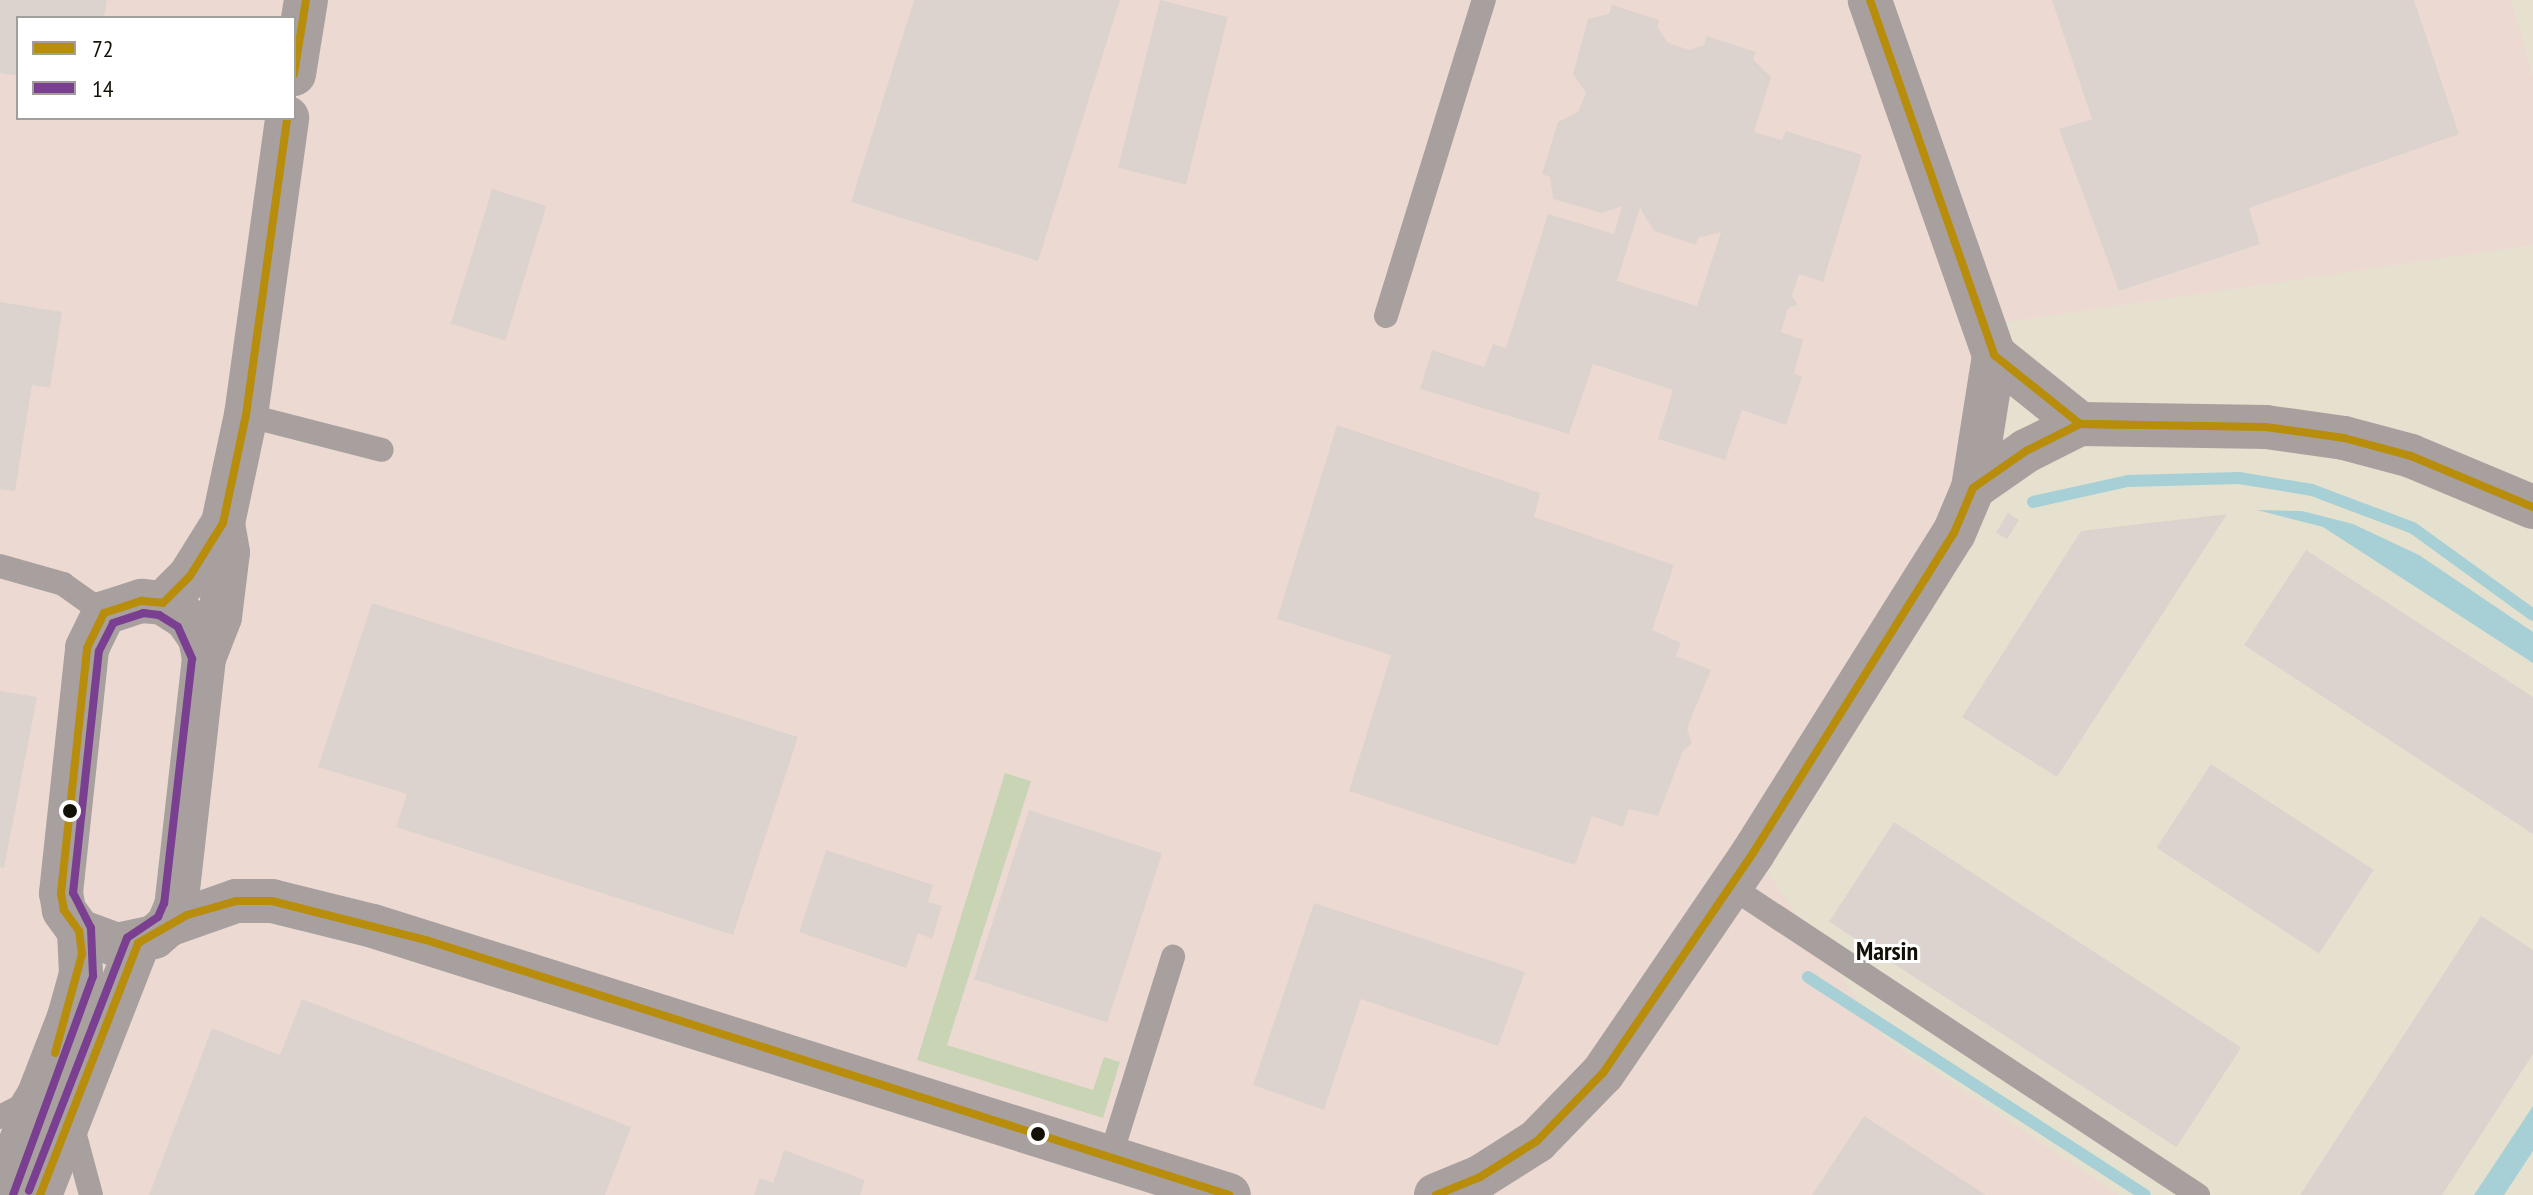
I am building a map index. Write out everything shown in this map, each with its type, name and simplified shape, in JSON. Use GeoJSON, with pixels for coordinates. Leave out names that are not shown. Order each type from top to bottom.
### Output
{"type":"FeatureCollection","features":[{"type":"Feature","properties":{"kind":"street"},"geometry":{"type":"LineString","coordinates":[[296,62],[306,0]]}},
{"type":"Feature","properties":{"kind":"street"},"geometry":{"type":"LineString","coordinates":[[1436,1195],[1511,1160],[1580,1102],[1730,886],[1954,533],[1973,488],[1994,355],[1870,0]]}},
{"type":"Feature","properties":{"kind":"street"},"geometry":{"type":"LineString","coordinates":[[163,603],[190,576],[223,523],[246,415],[287,120]]}},
{"type":"Feature","properties":{"kind":"street"},"geometry":{"type":"LineString","coordinates":[[1994,355],[2080,424]]}},
{"type":"Feature","properties":{"kind":"street"},"geometry":{"type":"LineString","coordinates":[[1973,488],[2026,451],[2080,424],[2266,427],[2344,438],[2476,479],[2533,507]]}},
{"type":"Feature","properties":{"kind":"street"},"geometry":{"type":"LineString","coordinates":[[40,1195],[70,1118],[153,934],[176,906],[191,798],[204,658],[220,617],[228,552],[223,523]]}},
{"type":"Feature","properties":{"kind":"street"},"geometry":{"type":"LineString","coordinates":[[204,658],[200,638],[186,618],[163,603],[142,601],[104,613],[87,648],[61,893],[64,910],[79,931],[97,941],[153,934],[236,901],[272,901],[373,926],[1229,1195]]}},
{"type":"Feature","properties":{"kind":"street"},"geometry":{"type":"LineString","coordinates":[[0,1195],[61,1038],[81,974],[79,931]]}},
{"type":"Feature","properties":{"kind":"lane"},"geometry":{"type":"LineString","coordinates":[[1386,316],[1484,0]]}},
{"type":"Feature","properties":{"kind":"lane"},"geometry":{"type":"LineString","coordinates":[[246,415],[382,450]]}},
{"type":"Feature","properties":{"kind":"lane"},"geometry":{"type":"LineString","coordinates":[[0,566],[63,584],[104,613]]}},
{"type":"Feature","properties":{"kind":"lane"},"geometry":{"type":"LineString","coordinates":[[1730,886],[2198,1195]]}},
{"type":"Feature","properties":{"kind":"lane"},"geometry":{"type":"LineString","coordinates":[[1110,1158],[1173,957]]}},
{"type":"Feature","properties":{"kind":"lane"},"geometry":{"type":"LineString","coordinates":[[0,1117],[20,1107],[61,1038]]}},
{"type":"Feature","properties":{"kind":"lane"},"geometry":{"type":"LineString","coordinates":[[70,1118],[91,1195]]}},
{"type":"Feature","properties":{"kind":"shaded area"},"geometry":{"type":"Polygon","coordinates":[[[0,0],[2511,0],[2533,76],[2533,245],[1981,326],[1973,488],[1753,853],[1885,1038],[2119,1195],[0,1195],[0,0]]]}},
{"type":"Feature","properties":{"kind":"green space"},"geometry":{"type":"Polygon","coordinates":[[[1005,773],[1031,781],[947,1045],[1093,1090],[1104,1057],[1120,1062],[1103,1118],[917,1060],[1005,773]]]}},
{"type":"Feature","properties":{"kind":"water"},"geometry":{"type":"Polygon","coordinates":[[[2257,510],[2302,511],[2353,524],[2419,555],[2533,632],[2533,663],[2323,527],[2257,510]]]}},
{"type":"Feature","properties":{"kind":"water"},"geometry":{"type":"Polygon","coordinates":[[[2533,1106],[2533,1151],[2504,1195],[2474,1195],[2533,1106]]]}},
{"type":"Feature","properties":{"kind":"building"},"geometry":{"type":"Polygon","coordinates":[[[0,0],[107,0],[104,16],[16,16],[16,76],[0,73],[0,0]]]}},
{"type":"Feature","properties":{"kind":"building"},"geometry":{"type":"Polygon","coordinates":[[[914,0],[1120,0],[1038,261],[851,202],[914,0]]]}},
{"type":"Feature","properties":{"kind":"building"},"geometry":{"type":"Polygon","coordinates":[[[1160,0],[1228,17],[1186,185],[1118,168],[1160,0]]]}},
{"type":"Feature","properties":{"kind":"building"},"geometry":{"type":"Polygon","coordinates":[[[2052,0],[2414,0],[2459,134],[2249,208],[2260,244],[2119,291],[2059,129],[2092,119],[2052,0]]]}},
{"type":"Feature","properties":{"kind":"building"},"geometry":{"type":"Polygon","coordinates":[[[1612,5],[1659,20],[1657,27],[1668,43],[1690,50],[1704,45],[1707,36],[1756,52],[1753,59],[1771,77],[1754,132],[1782,140],[1786,131],[1862,155],[1823,282],[1799,274],[1792,296],[1798,305],[1788,308],[1781,332],[1803,340],[1794,373],[1802,377],[1786,425],[1742,410],[1725,460],[1658,439],[1673,390],[1593,364],[1569,434],[1420,389],[1432,350],[1484,367],[1493,344],[1506,348],[1548,214],[1614,234],[1622,206],[1602,213],[1553,199],[1550,177],[1542,174],[1558,122],[1578,112],[1586,93],[1573,74],[1588,19],[1609,14],[1612,5]],[[1640,208],[1617,281],[1697,306],[1721,232],[1698,238],[1696,245],[1654,231],[1640,208]]]}},
{"type":"Feature","properties":{"kind":"building"},"geometry":{"type":"Polygon","coordinates":[[[492,189],[547,206],[505,341],[451,324],[492,189]]]}},
{"type":"Feature","properties":{"kind":"building"},"geometry":{"type":"Polygon","coordinates":[[[0,302],[62,312],[50,388],[32,385],[15,491],[0,489],[0,302]]]}},
{"type":"Feature","properties":{"kind":"building"},"geometry":{"type":"Polygon","coordinates":[[[1337,425],[1540,493],[1534,517],[1674,565],[1652,630],[1681,643],[1676,656],[1711,670],[1687,728],[1692,743],[1683,751],[1658,816],[1629,809],[1623,827],[1592,816],[1575,865],[1349,791],[1391,655],[1277,619],[1337,425]]]}},
{"type":"Feature","properties":{"kind":"building"},"geometry":{"type":"Polygon","coordinates":[[[2008,513],[2019,520],[2007,539],[1996,533],[2008,513]]]}},
{"type":"Feature","properties":{"kind":"building"},"geometry":{"type":"Polygon","coordinates":[[[2227,514],[2057,777],[1962,717],[2081,531],[2227,514]]]}},
{"type":"Feature","properties":{"kind":"building"},"geometry":{"type":"Polygon","coordinates":[[[2306,550],[2533,697],[2533,834],[2244,645],[2306,550]]]}},
{"type":"Feature","properties":{"kind":"building"},"geometry":{"type":"Polygon","coordinates":[[[372,603],[798,737],[733,935],[396,827],[407,794],[318,767],[372,603]]]}},
{"type":"Feature","properties":{"kind":"building"},"geometry":{"type":"Polygon","coordinates":[[[0,691],[37,697],[4,868],[0,867],[0,691]]]}},
{"type":"Feature","properties":{"kind":"building"},"geometry":{"type":"Polygon","coordinates":[[[2211,764],[2374,870],[2319,954],[2157,848],[2211,764]]]}},
{"type":"Feature","properties":{"kind":"building"},"geometry":{"type":"Polygon","coordinates":[[[1029,810],[1162,853],[1107,1023],[974,979],[1029,810]]]}},
{"type":"Feature","properties":{"kind":"building"},"geometry":{"type":"Polygon","coordinates":[[[1894,822],[2241,1047],[2176,1147],[1829,922],[1894,822]]]}},
{"type":"Feature","properties":{"kind":"building"},"geometry":{"type":"Polygon","coordinates":[[[826,850],[933,885],[928,902],[942,906],[932,939],[918,933],[906,968],[799,932],[826,850]]]}},
{"type":"Feature","properties":{"kind":"building"},"geometry":{"type":"Polygon","coordinates":[[[1314,903],[1525,972],[1498,1046],[1361,999],[1324,1110],[1253,1085],[1314,903]]]}},
{"type":"Feature","properties":{"kind":"building"},"geometry":{"type":"Polygon","coordinates":[[[2481,916],[2533,950],[2533,1054],[2442,1195],[2300,1195],[2481,916]]]}},
{"type":"Feature","properties":{"kind":"building"},"geometry":{"type":"Polygon","coordinates":[[[302,999],[631,1127],[605,1195],[149,1195],[212,1028],[280,1055],[302,999]]]}},
{"type":"Feature","properties":{"kind":"building"},"geometry":{"type":"Polygon","coordinates":[[[1864,1116],[1986,1195],[1812,1195],[1864,1116]]]}},
{"type":"Feature","properties":{"kind":"building"},"geometry":{"type":"Polygon","coordinates":[[[784,1150],[865,1180],[860,1195],[754,1195],[760,1178],[773,1183],[784,1150]]]}},
{"type":"Feature","properties":{"kind":"waterway"},"geometry":{"type":"LineString","coordinates":[[2033,502],[2128,481],[2239,478],[2312,490],[2413,528],[2533,615]]}},
{"type":"Feature","properties":{"kind":"waterway"},"geometry":{"type":"LineString","coordinates":[[1808,977],[2145,1195]]}},
{"type":"Feature","properties":{"kind":"transit line","name":"72"},"geometry":{"type":"LineString","coordinates":[[296,62],[306,0]]}},
{"type":"Feature","properties":{"kind":"transit line","name":"72"},"geometry":{"type":"LineString","coordinates":[[1870,0],[1994,355],[2080,424],[2142,425]]}},
{"type":"Feature","properties":{"kind":"transit line","name":"72"},"geometry":{"type":"LineString","coordinates":[[55,1053],[82,954],[79,931],[64,910],[61,893],[87,648],[104,613],[142,601],[163,603],[190,576],[223,523],[246,415],[287,120]]}},
{"type":"Feature","properties":{"kind":"transit line","name":"72"},"geometry":{"type":"LineString","coordinates":[[1436,1195],[1480,1177],[1537,1141],[1603,1073],[1753,853],[1954,533],[1973,488],[2026,451],[2080,424],[2266,427],[2344,438],[2411,456],[2533,507]]}},
{"type":"Feature","properties":{"kind":"transit line","name":"14"},"geometry":{"type":"LineString","coordinates":[[13,1195],[93,976],[91,928],[73,893],[99,651],[113,623],[143,613],[159,615],[178,627],[192,659],[164,903],[158,917],[127,938],[29,1191]]}},
{"type":"Feature","properties":{"kind":"transit line","name":"72"},"geometry":{"type":"LineString","coordinates":[[40,1195],[138,943],[187,915],[236,901],[272,901],[426,940],[1229,1195]]}},
{"type":"Feature","properties":{"kind":"district","name":"Marsin"},"geometry":{"type":"Point","coordinates":[1887,951]}}]}
